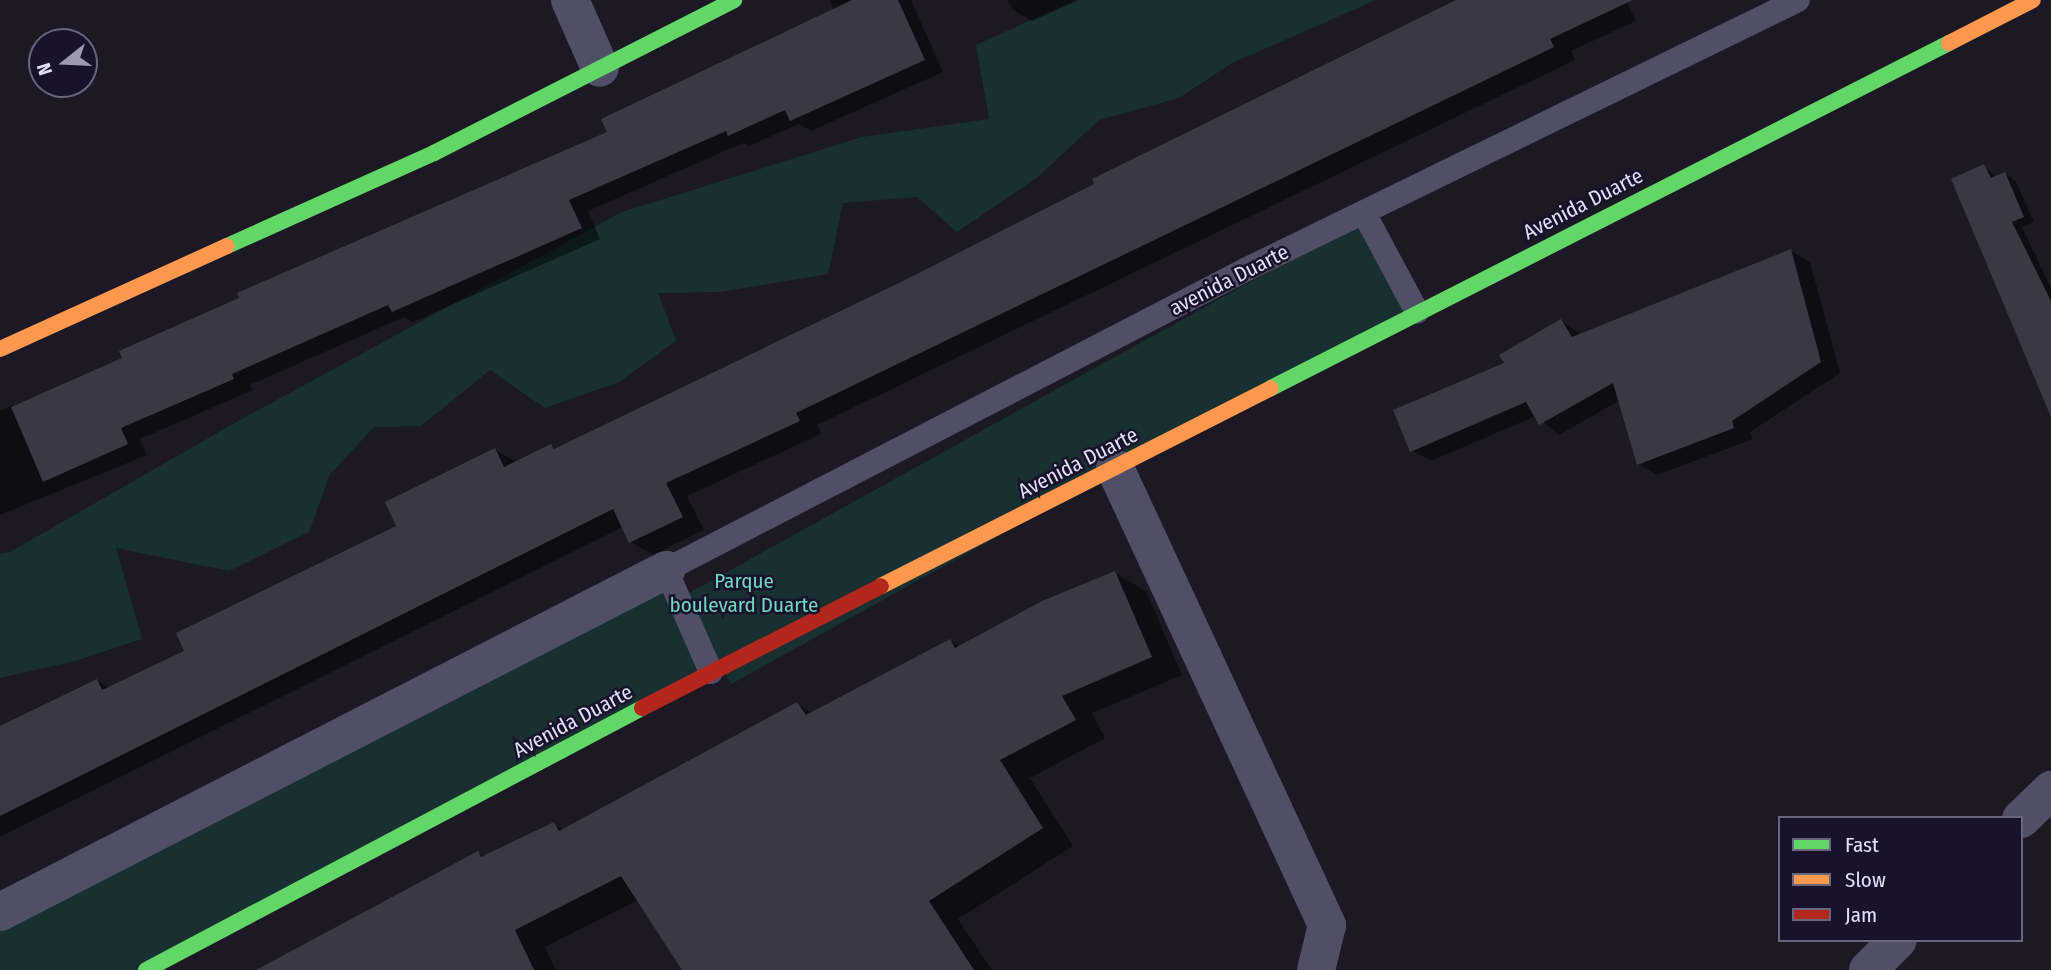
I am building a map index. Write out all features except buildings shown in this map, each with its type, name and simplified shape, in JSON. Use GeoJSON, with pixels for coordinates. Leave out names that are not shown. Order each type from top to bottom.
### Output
{"type":"FeatureCollection","features":[{"type":"Feature","properties":{"kind":"main road"},"geometry":{"type":"LineString","coordinates":[[0,349],[433,153],[734,0]]}},
{"type":"Feature","properties":{"kind":"main road","name":"Avenida Duarte"},"geometry":{"type":"LineString","coordinates":[[146,970],[711,672],[2033,0]]}},
{"type":"Feature","properties":{"kind":"street"},"geometry":{"type":"LineString","coordinates":[[570,0],[600,68]]}},
{"type":"Feature","properties":{"kind":"street"},"geometry":{"type":"LineString","coordinates":[[1115,468],[1327,925],[1316,970]]}},
{"type":"Feature","properties":{"kind":"street"},"geometry":{"type":"LineString","coordinates":[[0,912],[666,570]]}},
{"type":"Feature","properties":{"kind":"street"},"geometry":{"type":"LineString","coordinates":[[2023,817],[2051,790]]}},
{"type":"Feature","properties":{"kind":"street"},"geometry":{"type":"LineString","coordinates":[[1868,970],[1896,942]]}},
{"type":"Feature","properties":{"kind":"lane","name":"avenida Duarte"},"geometry":{"type":"LineString","coordinates":[[666,570],[1364,213],[1798,0]]}},
{"type":"Feature","properties":{"kind":"lane"},"geometry":{"type":"LineString","coordinates":[[1364,213],[1417,312]]}},
{"type":"Feature","properties":{"kind":"lane"},"geometry":{"type":"LineString","coordinates":[[666,570],[711,672]]}},
{"type":"Feature","properties":{"kind":"green space"},"geometry":{"type":"Polygon","coordinates":[[[1075,0],[1376,0],[1232,63],[1179,98],[1099,120],[1038,177],[957,232],[917,197],[843,203],[828,274],[720,292],[658,293],[676,341],[619,382],[545,408],[490,370],[421,426],[374,427],[330,474],[309,532],[229,571],[116,548],[142,639],[75,661],[0,678],[0,554],[10,552],[240,420],[622,212],[862,137],[989,119],[976,45],[1075,0]]]}},
{"type":"Feature","properties":{"kind":"green space","name":"Parque boulevard Duarte"},"geometry":{"type":"Polygon","coordinates":[[[1362,220],[1410,307],[731,684],[682,597],[1362,220]]]}},
{"type":"Feature","properties":{"kind":"green space"},"geometry":{"type":"Polygon","coordinates":[[[666,570],[711,672],[146,970],[0,970],[0,912],[666,570]]]}},
{"type":"Feature","properties":{"kind":"traffic: fast"},"geometry":{"type":"LineString","coordinates":[[227,246],[434,153],[734,0]]}},
{"type":"Feature","properties":{"kind":"traffic: fast"},"geometry":{"type":"LineString","coordinates":[[1271,388],[1949,43]]}},
{"type":"Feature","properties":{"kind":"traffic: fast"},"geometry":{"type":"LineString","coordinates":[[146,970],[642,708]]}},
{"type":"Feature","properties":{"kind":"traffic: slow"},"geometry":{"type":"LineString","coordinates":[[1949,43],[2033,0]]}},
{"type":"Feature","properties":{"kind":"traffic: slow"},"geometry":{"type":"LineString","coordinates":[[0,349],[227,246]]}},
{"type":"Feature","properties":{"kind":"traffic: slow"},"geometry":{"type":"LineString","coordinates":[[881,586],[1271,388]]}},
{"type":"Feature","properties":{"kind":"traffic: jam"},"geometry":{"type":"LineString","coordinates":[[642,708],[881,586]]}}]}
